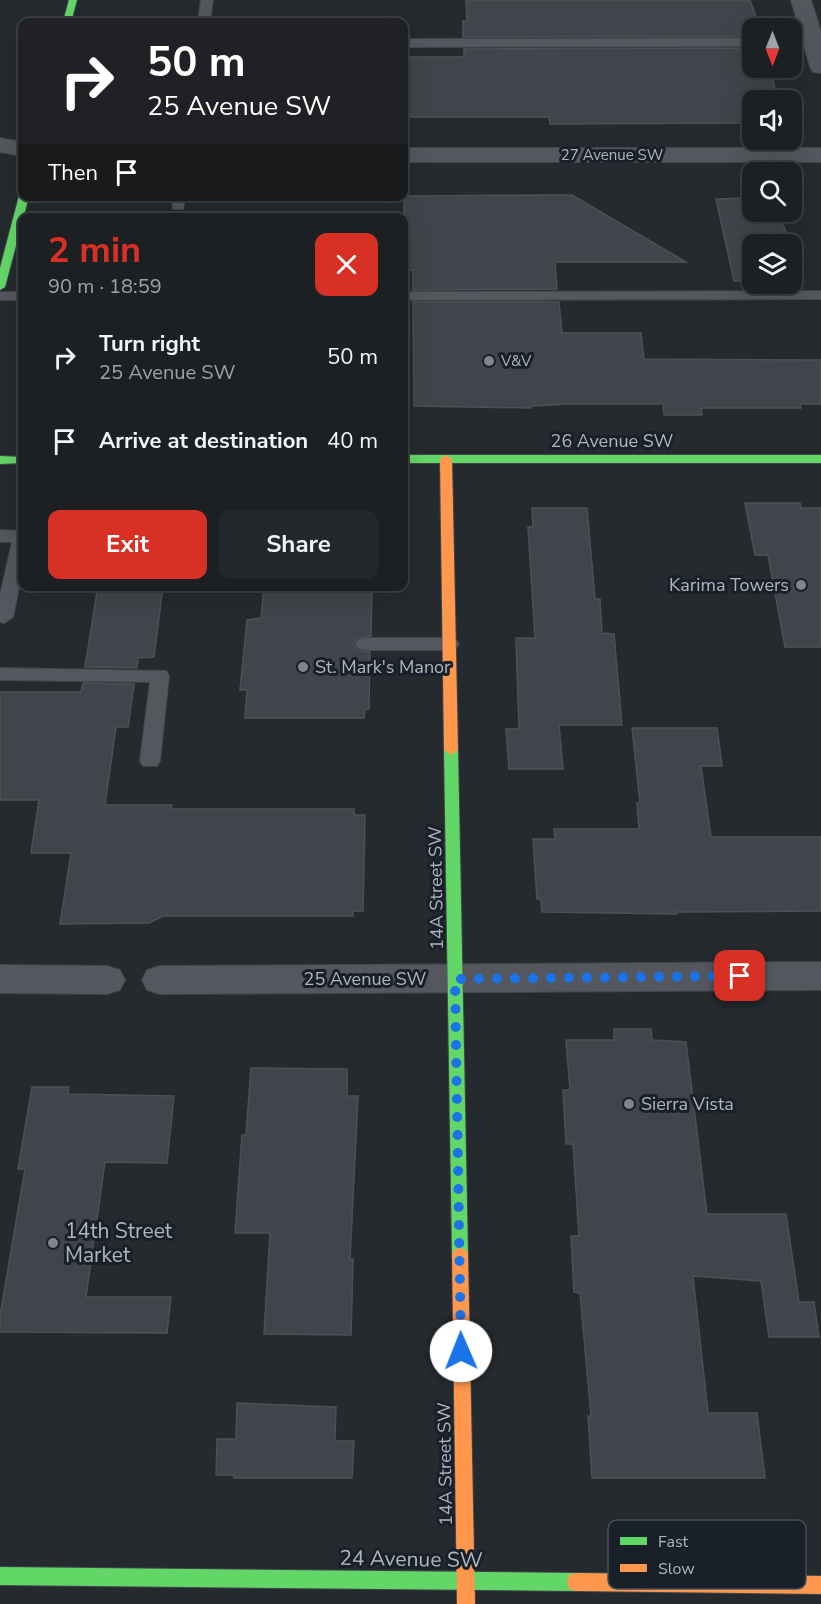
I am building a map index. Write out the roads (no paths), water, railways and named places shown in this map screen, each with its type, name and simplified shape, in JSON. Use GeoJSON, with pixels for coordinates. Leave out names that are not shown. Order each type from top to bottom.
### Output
{"type":"FeatureCollection","features":[{"type":"Feature","properties":{"kind":"street"},"geometry":{"type":"LineString","coordinates":[[68,18],[73,0]]}},
{"type":"Feature","properties":{"kind":"street"},"geometry":{"type":"LineString","coordinates":[[801,0],[817,42],[821,67]]}},
{"type":"Feature","properties":{"kind":"street"},"geometry":{"type":"LineString","coordinates":[[0,145],[18,148]]}},
{"type":"Feature","properties":{"kind":"street","name":"27 Avenue SW"},"geometry":{"type":"LineString","coordinates":[[408,155],[821,154]]}},
{"type":"Feature","properties":{"kind":"street"},"geometry":{"type":"LineString","coordinates":[[0,287],[18,219]]}},
{"type":"Feature","properties":{"kind":"street","name":"26 Avenue SW"},"geometry":{"type":"LineString","coordinates":[[408,459],[821,459]]}},
{"type":"Feature","properties":{"kind":"street","name":"14A Street SW"},"geometry":{"type":"LineString","coordinates":[[446,459],[466,1604]]}},
{"type":"Feature","properties":{"kind":"street"},"geometry":{"type":"LineString","coordinates":[[0,460],[18,460]]}},
{"type":"Feature","properties":{"kind":"street","name":"25 Avenue SW"},"geometry":{"type":"LineString","coordinates":[[160,980],[821,976]]}},
{"type":"Feature","properties":{"kind":"street"},"geometry":{"type":"LineString","coordinates":[[0,979],[107,980]]}},
{"type":"Feature","properties":{"kind":"street","name":"24 Avenue SW"},"geometry":{"type":"LineString","coordinates":[[0,1576],[608,1583]]}},
{"type":"Feature","properties":{"kind":"street","name":"24 Avenue SW"},"geometry":{"type":"LineString","coordinates":[[806,1586],[821,1586]]}},
{"type":"Feature","properties":{"kind":"lane"},"geometry":{"type":"LineString","coordinates":[[205,18],[207,0]]}},
{"type":"Feature","properties":{"kind":"lane"},"geometry":{"type":"LineString","coordinates":[[408,43],[742,42]]}},
{"type":"Feature","properties":{"kind":"lane"},"geometry":{"type":"LineString","coordinates":[[408,296],[821,295]]}},
{"type":"Feature","properties":{"kind":"lane"},"geometry":{"type":"LineString","coordinates":[[0,297],[18,297]]}},
{"type":"Feature","properties":{"kind":"lane"},"geometry":{"type":"LineString","coordinates":[[0,536],[18,536]]}},
{"type":"Feature","properties":{"kind":"lane"},"geometry":{"type":"LineString","coordinates":[[4,617],[18,554]]}},
{"type":"Feature","properties":{"kind":"lane"},"geometry":{"type":"LineString","coordinates":[[364,644],[450,644]]}},
{"type":"Feature","properties":{"kind":"lane"},"geometry":{"type":"LineString","coordinates":[[0,674],[160,676],[150,761]]}},
{"type":"Feature","properties":{"kind":"place","name":"V&V"},"geometry":{"type":"Point","coordinates":[489,361]}},
{"type":"Feature","properties":{"kind":"place","name":"Karima Towers"},"geometry":{"type":"Point","coordinates":[801,585]}},
{"type":"Feature","properties":{"kind":"place","name":"St. Mark's Manor"},"geometry":{"type":"Point","coordinates":[303,667]}},
{"type":"Feature","properties":{"kind":"place","name":"Sierra Vista"},"geometry":{"type":"Point","coordinates":[629,1104]}},
{"type":"Feature","properties":{"kind":"place","name":"14th Street Market"},"geometry":{"type":"Point","coordinates":[53,1243]}}]}
